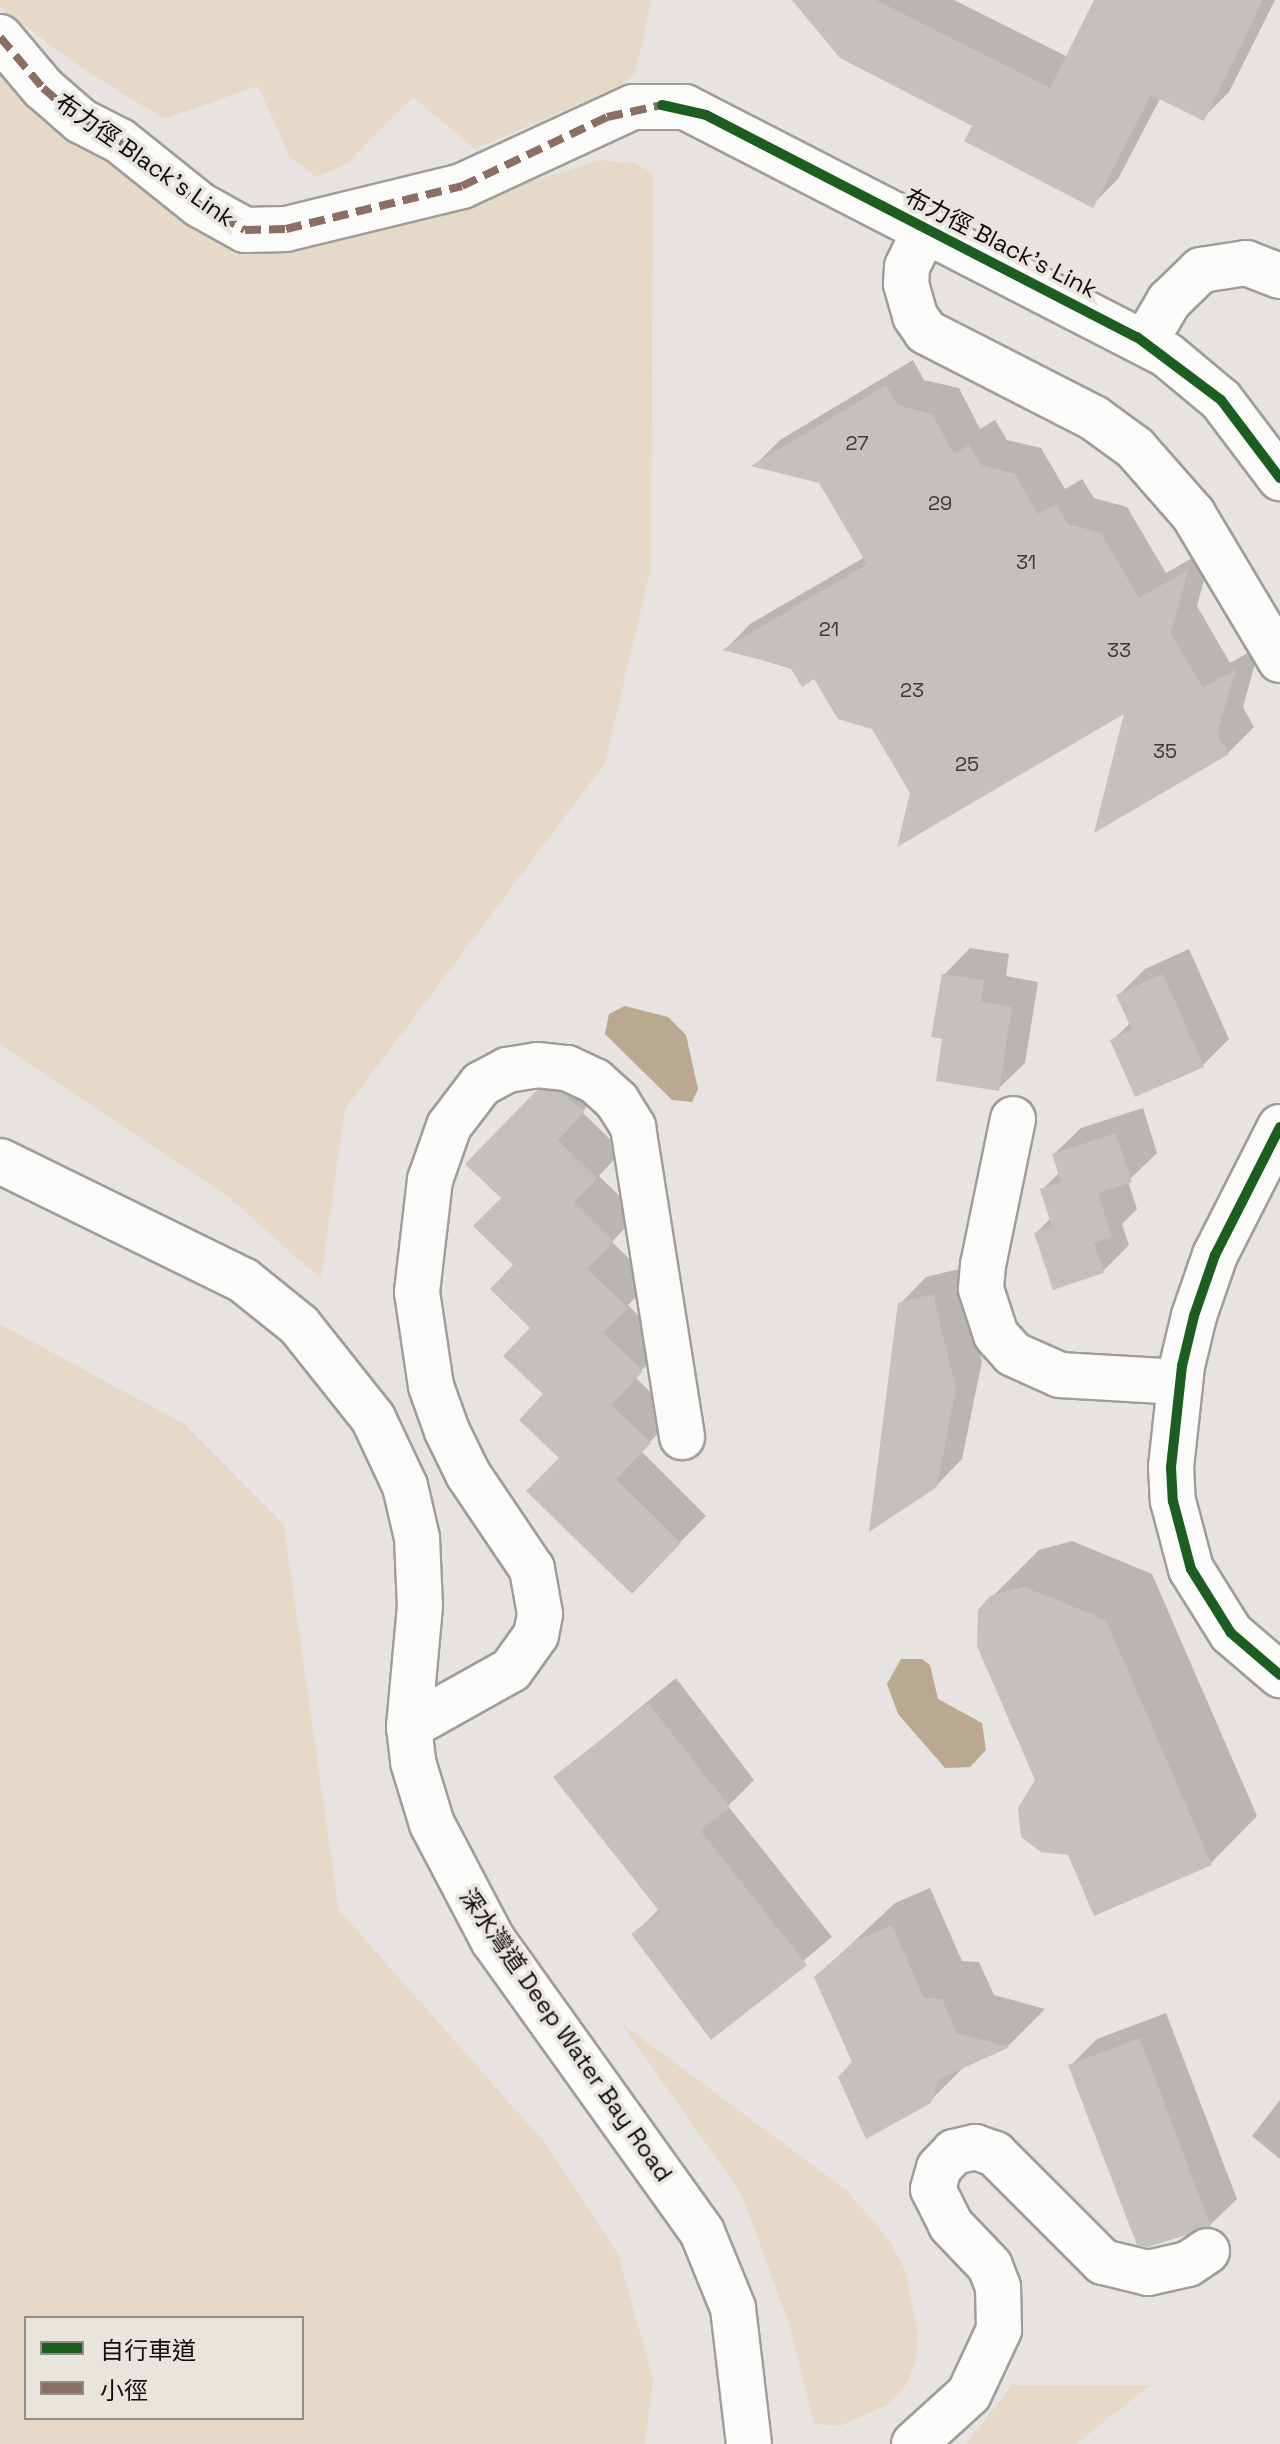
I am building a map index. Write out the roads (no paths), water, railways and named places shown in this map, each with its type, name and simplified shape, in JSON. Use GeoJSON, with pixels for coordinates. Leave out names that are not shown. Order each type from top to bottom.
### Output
{"type":"FeatureCollection","features":[{"type":"Feature","properties":{"kind":"street","name":"布力徑 Black's Link"},"geometry":{"type":"LineString","coordinates":[[0,37],[43,88],[81,121],[120,141],[200,205],[245,230],[286,229],[462,186],[607,117],[662,105],[706,115],[1145,342],[1221,400],[1280,478]]}},
{"type":"Feature","properties":{"kind":"street"},"geometry":{"type":"LineString","coordinates":[[926,228],[907,267],[906,284],[915,316],[926,332],[1094,418],[1135,448],[1193,514],[1280,660]]}},
{"type":"Feature","properties":{"kind":"street"},"geometry":{"type":"LineString","coordinates":[[1145,342],[1169,301],[1201,270],[1246,263],[1280,276]]}},
{"type":"Feature","properties":{"kind":"street"},"geometry":{"type":"LineString","coordinates":[[409,1727],[511,1670],[536,1635],[540,1614],[532,1569],[468,1474],[447,1431],[431,1386],[417,1292],[428,1194],[449,1126],[481,1084],[507,1070],[537,1065],[567,1068],[595,1081],[617,1101],[633,1127],[682,1437]]}},
{"type":"Feature","properties":{"kind":"street"},"geometry":{"type":"LineString","coordinates":[[1013,1119],[983,1265],[981,1289],[996,1335],[1013,1354],[1060,1375],[1180,1382]]}},
{"type":"Feature","properties":{"kind":"street"},"geometry":{"type":"LineString","coordinates":[[1280,1127],[1215,1255],[1180,1382],[1171,1467],[1173,1501],[1187,1558],[1231,1633],[1280,1675]]}},
{"type":"Feature","properties":{"kind":"street","name":"深水灣道 Deep Water Bay Road"},"geometry":{"type":"LineString","coordinates":[[0,1161],[243,1280],[299,1325],[350,1385],[391,1454],[417,1538],[420,1606],[409,1727],[421,1795],[468,1899],[679,2195],[718,2264],[741,2348],[749,2444]]}},
{"type":"Feature","properties":{"kind":"street"},"geometry":{"type":"LineString","coordinates":[[914,2444],[969,2394],[999,2330],[998,2287],[990,2266],[951,2225],[933,2189],[939,2168],[954,2152],[975,2147],[995,2154],[1103,2262],[1127,2271],[1158,2272],[1188,2264],[1207,2251]]}}]}
